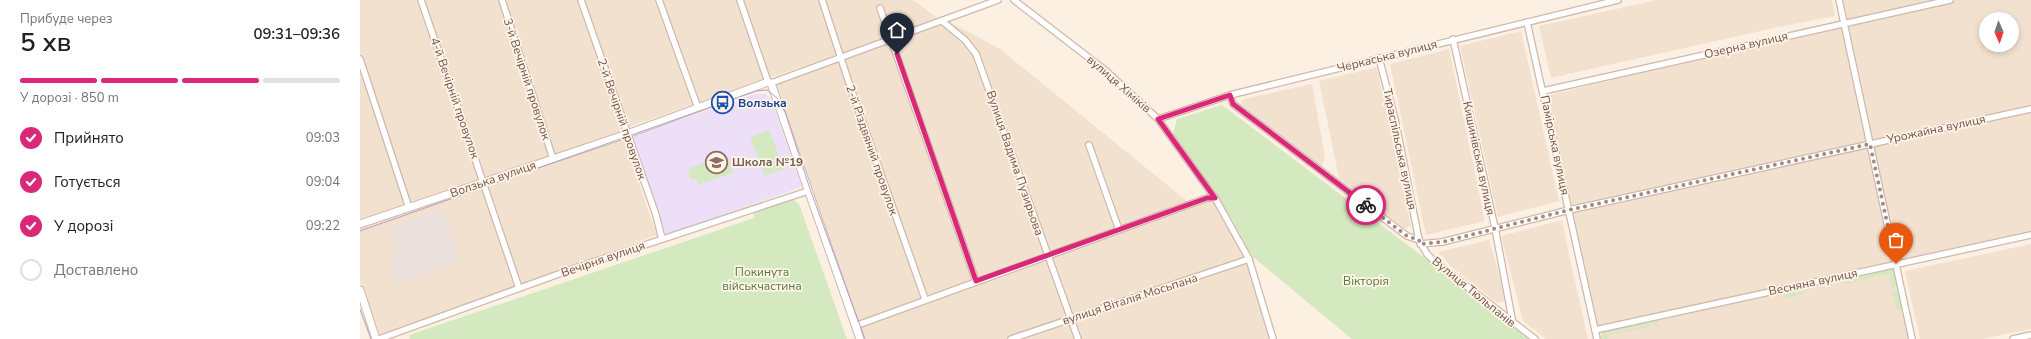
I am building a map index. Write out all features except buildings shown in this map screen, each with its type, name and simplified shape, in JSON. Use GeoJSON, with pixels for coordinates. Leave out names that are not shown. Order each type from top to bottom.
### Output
{"type":"FeatureCollection","features":[{"type":"Feature","properties":{"kind":"street","name":"4-й Вечірній провулок"},"geometry":{"type":"LineString","coordinates":[[421,0],[520,288]]}},
{"type":"Feature","properties":{"kind":"street","name":"3-й Вечірній провулок"},"geometry":{"type":"LineString","coordinates":[[502,0],[553,159]]}},
{"type":"Feature","properties":{"kind":"street","name":"2-й Вечірній провулок"},"geometry":{"type":"LineString","coordinates":[[581,0],[656,215],[662,239]]}},
{"type":"Feature","properties":{"kind":"street"},"geometry":{"type":"LineString","coordinates":[[659,0],[698,108]]}},
{"type":"Feature","properties":{"kind":"street"},"geometry":{"type":"LineString","coordinates":[[740,0],[860,339]]}},
{"type":"Feature","properties":{"kind":"street","name":"2-й Різдвяний провулок"},"geometry":{"type":"LineString","coordinates":[[822,0],[925,299]]}},
{"type":"Feature","properties":{"kind":"street"},"geometry":{"type":"LineString","coordinates":[[770,82],[892,40],[998,0]]}},
{"type":"Feature","properties":{"kind":"street","name":"вулиця Хіміків"},"geometry":{"type":"LineString","coordinates":[[1014,0],[1106,71],[1158,119],[1215,198],[1249,259],[1273,339]]}},
{"type":"Feature","properties":{"kind":"street","name":"Черкаська вулиця"},"geometry":{"type":"LineString","coordinates":[[1158,119],[1230,95],[1453,39],[1618,0]]}},
{"type":"Feature","properties":{"kind":"street"},"geometry":{"type":"LineString","coordinates":[[1839,0],[1912,339]]}},
{"type":"Feature","properties":{"kind":"street","name":"Озерна вулиця"},"geometry":{"type":"LineString","coordinates":[[1543,91],[1844,22],[1950,0]]}},
{"type":"Feature","properties":{"kind":"street"},"geometry":{"type":"LineString","coordinates":[[880,8],[976,281]]}},
{"type":"Feature","properties":{"kind":"street","name":"Вулиця Вадима Пузирьова"},"geometry":{"type":"LineString","coordinates":[[942,21],[966,40],[976,54],[1078,339]]}},
{"type":"Feature","properties":{"kind":"street","name":"Памірська вулиця"},"geometry":{"type":"LineString","coordinates":[[1527,22],[1597,339]]}},
{"type":"Feature","properties":{"kind":"street","name":"Кишинівська вулиця"},"geometry":{"type":"LineString","coordinates":[[1453,39],[1495,228],[1513,324]]}},
{"type":"Feature","properties":{"kind":"street","name":"Тираспільська вулиця"},"geometry":{"type":"LineString","coordinates":[[1379,58],[1395,119],[1420,242]]}},
{"type":"Feature","properties":{"kind":"street"},"geometry":{"type":"LineString","coordinates":[[360,59],[409,208]]}},
{"type":"Feature","properties":{"kind":"street","name":"Волзька вулиця"},"geometry":{"type":"LineString","coordinates":[[360,224],[627,134],[770,82]]}},
{"type":"Feature","properties":{"kind":"street","name":"Вулиця Тюльпанів"},"geometry":{"type":"LineString","coordinates":[[1230,95],[1233,104],[1407,236],[1420,242],[1434,261],[1534,339]]}},
{"type":"Feature","properties":{"kind":"street","name":"Урожайна вулиця"},"geometry":{"type":"LineString","coordinates":[[1420,242],[1442,242],[1569,210],[2031,109]]}},
{"type":"Feature","properties":{"kind":"street"},"geometry":{"type":"LineString","coordinates":[[1089,145],[1119,230]]}},
{"type":"Feature","properties":{"kind":"street","name":"Вечірня вулиця"},"geometry":{"type":"LineString","coordinates":[[378,339],[662,239],[808,191]]}},
{"type":"Feature","properties":{"kind":"street"},"geometry":{"type":"LineString","coordinates":[[855,326],[925,299],[1207,198],[1215,198]]}},
{"type":"Feature","properties":{"kind":"street","name":"Весняна вулиця"},"geometry":{"type":"LineString","coordinates":[[1595,330],[2031,235]]}},
{"type":"Feature","properties":{"kind":"street","name":"вулиця Віталія Мосьпана"},"geometry":{"type":"LineString","coordinates":[[1012,339],[1249,259]]}},
{"type":"Feature","properties":{"kind":"street"},"geometry":{"type":"LineString","coordinates":[[360,290],[378,339]]}},
{"type":"Feature","properties":{"kind":"street"},"geometry":{"type":"LineString","coordinates":[[2013,339],[2031,337]]}},
{"type":"Feature","properties":{"kind":"shaded area"},"geometry":{"type":"Polygon","coordinates":[[[360,0],[913,0],[939,19],[620,130],[657,235],[378,335],[360,282],[360,0]]]}},
{"type":"Feature","properties":{"kind":"shaded area"},"geometry":{"type":"Polygon","coordinates":[[[1657,0],[1832,0],[1835,16],[1774,28],[1551,78],[1539,26],[1657,0]]]}},
{"type":"Feature","properties":{"kind":"shaded area"},"geometry":{"type":"Polygon","coordinates":[[[1843,0],[2031,0],[2031,233],[1598,331],[1546,96],[1847,23],[1843,0]]]}},
{"type":"Feature","properties":{"kind":"shaded area"},"geometry":{"type":"Polygon","coordinates":[[[948,21],[1000,49],[1188,202],[1215,202],[1247,263],[1269,339],[862,339],[775,85],[948,21]]]}},
{"type":"Feature","properties":{"kind":"shaded area"},"geometry":{"type":"Polygon","coordinates":[[[1521,31],[1559,201],[1498,217],[1460,46],[1521,31]]]}},
{"type":"Feature","properties":{"kind":"shaded area"},"geometry":{"type":"Polygon","coordinates":[[[1449,49],[1485,221],[1426,235],[1390,64],[1449,49]]]}},
{"type":"Feature","properties":{"kind":"shaded area"},"geometry":{"type":"Polygon","coordinates":[[[1377,67],[1411,226],[1405,229],[1339,178],[1319,81],[1377,67]]]}},
{"type":"Feature","properties":{"kind":"shaded area"},"geometry":{"type":"Polygon","coordinates":[[[1312,84],[1325,157],[1322,166],[1319,166],[1241,104],[1244,99],[1312,84]]]}},
{"type":"Feature","properties":{"kind":"shaded area","name":"Школа №19"},"geometry":{"type":"Polygon","coordinates":[[[755,94],[766,94],[772,101],[802,187],[664,235],[631,136],[755,94]]]}},
{"type":"Feature","properties":{"kind":"shaded area"},"geometry":{"type":"Polygon","coordinates":[[[442,209],[459,259],[398,286],[389,260],[398,255],[388,229],[442,209]]]}},
{"type":"Feature","properties":{"kind":"shaded area"},"geometry":{"type":"Polygon","coordinates":[[[1562,220],[1588,339],[1546,339],[1523,321],[1501,236],[1562,220]]]}},
{"type":"Feature","properties":{"kind":"shaded area"},"geometry":{"type":"Polygon","coordinates":[[[1489,240],[1507,300],[1497,303],[1452,267],[1438,252],[1489,240]]]}},
{"type":"Feature","properties":{"kind":"shaded area"},"geometry":{"type":"Polygon","coordinates":[[[2031,244],[2031,329],[1982,339],[1920,339],[1905,271],[2031,244]]]}},
{"type":"Feature","properties":{"kind":"shaded area"},"geometry":{"type":"Polygon","coordinates":[[[1894,267],[1910,339],[1601,339],[1602,331],[1894,267]]]}},
{"type":"Feature","properties":{"kind":"green space","name":"Вікторія"},"geometry":{"type":"Polygon","coordinates":[[[1222,105],[1531,339],[1352,339],[1252,256],[1229,214],[1173,135],[1177,119],[1222,105]]]}},
{"type":"Feature","properties":{"kind":"green space"},"geometry":{"type":"Polygon","coordinates":[[[769,130],[784,169],[765,176],[750,137],[769,130]]]}},
{"type":"Feature","properties":{"kind":"green space"},"geometry":{"type":"Polygon","coordinates":[[[724,155],[729,159],[733,173],[698,185],[697,180],[690,179],[688,173],[690,168],[724,155]]]}},
{"type":"Feature","properties":{"kind":"green space","name":"Покинута військчастина"},"geometry":{"type":"Polygon","coordinates":[[[793,199],[799,204],[847,339],[410,339],[409,335],[754,218],[753,212],[793,199]]]}},
{"type":"Feature","properties":{"kind":"green space"},"geometry":{"type":"Polygon","coordinates":[[[1894,267],[1898,286],[1892,287],[1889,274],[1844,284],[1843,279],[1894,267]]]}},
{"type":"Feature","properties":{"kind":"green space"},"geometry":{"type":"Polygon","coordinates":[[[1805,287],[1806,290],[1787,294],[1806,291],[1806,293],[1786,298],[1785,292],[1805,287]]]}},
{"type":"Feature","properties":{"kind":"green space"},"geometry":{"type":"Polygon","coordinates":[[[1899,290],[1903,309],[1897,311],[1892,291],[1899,290]]]}},
{"type":"Feature","properties":{"kind":"green space"},"geometry":{"type":"Polygon","coordinates":[[[1657,319],[1658,322],[1603,334],[1603,339],[1601,339],[1602,331],[1657,319]]]}},
{"type":"Feature","properties":{"kind":"green space"},"geometry":{"type":"Polygon","coordinates":[[[1658,323],[1658,325],[1607,336],[1608,339],[1604,339],[1604,335],[1658,323]]]}},
{"type":"Feature","properties":{"kind":"tram line"},"geometry":{"type":"LineString","coordinates":[[360,231],[756,91],[767,90],[777,98],[785,112],[810,189],[865,339]]}},
{"type":"Feature","properties":{"kind":"tram line"},"geometry":{"type":"LineString","coordinates":[[360,309],[371,339]]}},
{"type":"Feature","properties":{"kind":"way so far"},"geometry":{"type":"LineString","coordinates":[[1366,205],[1407,236],[1419,240],[1420,244],[1442,242],[1569,210],[1870,144],[1896,264]]}},
{"type":"Feature","properties":{"kind":"place","name":"Волзька"},"geometry":{"type":"Point","coordinates":[723,103]}},
{"type":"Feature","properties":{"kind":"place","name":"Школа №19"},"geometry":{"type":"Point","coordinates":[716,162]}},
{"type":"Feature","properties":{"kind":"route"},"geometry":{"type":"LineString","coordinates":[[897,54],[976,281],[1207,198],[1215,198],[1158,119],[1230,95],[1233,104],[1366,205]]}}]}
